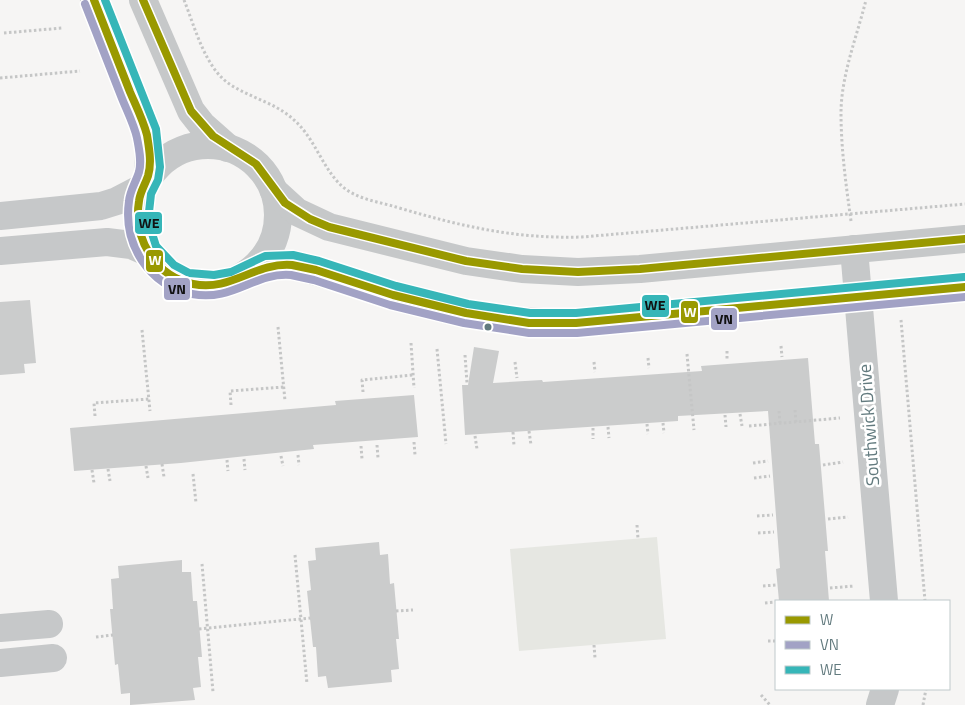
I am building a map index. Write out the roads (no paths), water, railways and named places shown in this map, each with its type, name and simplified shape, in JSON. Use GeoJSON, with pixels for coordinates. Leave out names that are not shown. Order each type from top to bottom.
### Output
{"type":"FeatureCollection","features":[{"type":"Feature","properties":{"kind":"street"},"geometry":{"type":"LineString","coordinates":[[94,0],[146,132],[149,147],[145,182],[137,208],[138,230],[147,252],[160,267],[177,279],[196,285],[216,286],[236,280],[253,270],[265,257],[273,242],[278,225],[278,208],[274,191]]}},
{"type":"Feature","properties":{"kind":"street"},"geometry":{"type":"LineString","coordinates":[[143,0],[191,111],[202,126],[228,148],[256,164],[274,191],[297,212],[329,227],[466,262],[522,269],[578,272],[640,269],[965,239]]}},
{"type":"Feature","properties":{"kind":"street"},"geometry":{"type":"LineString","coordinates":[[0,216],[101,206],[117,201],[145,182],[158,165],[173,154],[190,147],[209,145],[228,148]]}},
{"type":"Feature","properties":{"kind":"street"},"geometry":{"type":"LineString","coordinates":[[0,251],[107,242],[131,245],[147,252]]}},
{"type":"Feature","properties":{"kind":"street","name":"Southwick Drive"},"geometry":{"type":"LineString","coordinates":[[854,249],[860,296],[872,470],[884,600]]}},
{"type":"Feature","properties":{"kind":"street"},"geometry":{"type":"LineString","coordinates":[[253,270],[280,264],[297,266],[475,316],[524,322],[576,322],[965,287]]}},
{"type":"Feature","properties":{"kind":"street"},"geometry":{"type":"LineString","coordinates":[[0,628],[49,624]]}},
{"type":"Feature","properties":{"kind":"street"},"geometry":{"type":"LineString","coordinates":[[0,663],[52,658]]}},
{"type":"Feature","properties":{"kind":"street"},"geometry":{"type":"LineString","coordinates":[[880,705],[885,690]]}}]}
